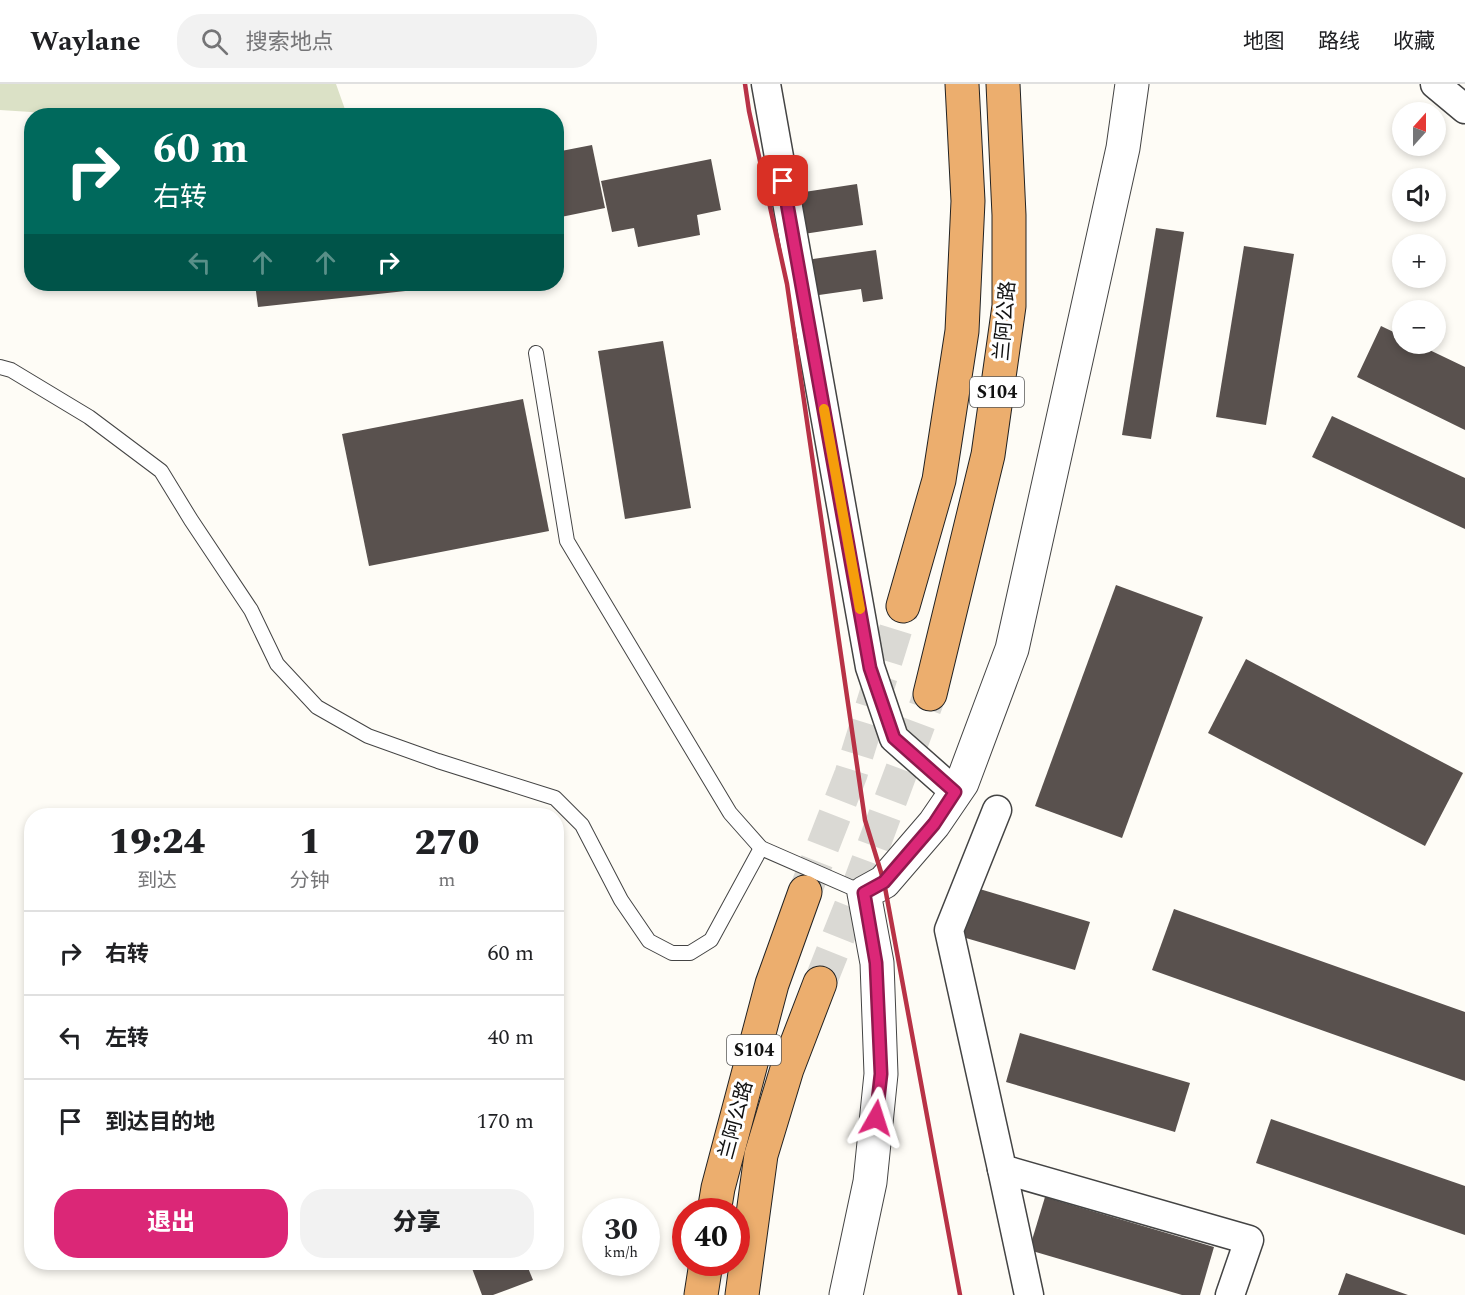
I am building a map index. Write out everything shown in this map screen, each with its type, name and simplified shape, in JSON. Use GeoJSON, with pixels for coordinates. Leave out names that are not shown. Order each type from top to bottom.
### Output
{"type":"FeatureCollection","features":[{"type":"Feature","properties":{"kind":"highway","name":"S104"},"geometry":{"type":"LineString","coordinates":[[903,606],[939,480],[962,331],[968,201],[962,84]]}},
{"type":"Feature","properties":{"kind":"highway","name":"兰阿公路"},"geometry":{"type":"LineString","coordinates":[[930,694],[988,455],[1009,306],[1009,215],[1003,84]]}},
{"type":"Feature","properties":{"kind":"highway","name":"兰阿公路"},"geometry":{"type":"LineString","coordinates":[[716,1198],[772,984],[805,892]]}},
{"type":"Feature","properties":{"kind":"highway","name":"兰阿公路"},"geometry":{"type":"LineString","coordinates":[[742,1295],[761,1155],[787,1069],[820,983]]}},
{"type":"Feature","properties":{"kind":"highway"},"geometry":{"type":"LineString","coordinates":[[701,1295],[704,1276]]}},
{"type":"Feature","properties":{"kind":"street"},"geometry":{"type":"LineString","coordinates":[[766,84],[870,668],[894,738],[955,792]]}},
{"type":"Feature","properties":{"kind":"street"},"geometry":{"type":"LineString","coordinates":[[846,1295],[870,1182],[881,1074],[876,963],[864,893],[884,882],[934,824],[962,783],[1012,649],[1123,148],[1132,84]]}},
{"type":"Feature","properties":{"kind":"street"},"geometry":{"type":"LineString","coordinates":[[1435,84],[1465,110]]}},
{"type":"Feature","properties":{"kind":"street"},"geometry":{"type":"LineString","coordinates":[[997,810],[949,930],[1029,1295]]}},
{"type":"Feature","properties":{"kind":"street"},"geometry":{"type":"LineString","coordinates":[[1002,1169],[1249,1240],[1230,1295]]}},
{"type":"Feature","properties":{"kind":"lane"},"geometry":{"type":"LineString","coordinates":[[536,353],[567,541],[730,813],[761,848],[864,893]]}},
{"type":"Feature","properties":{"kind":"lane"},"geometry":{"type":"LineString","coordinates":[[0,367],[11,370],[88,417],[161,471],[251,610],[277,663],[317,707],[369,736],[438,761],[555,798],[582,825],[621,900],[649,941],[672,953],[690,953],[711,940],[761,848]]}},
{"type":"Feature","properties":{"kind":"green space"},"geometry":{"type":"Polygon","coordinates":[[[0,84],[336,84],[345,108],[24,108],[24,112],[0,110],[0,84]]]}},
{"type":"Feature","properties":{"kind":"building"},"geometry":{"type":"Polygon","coordinates":[[[592,145],[605,208],[564,216],[564,150],[592,145]]]}},
{"type":"Feature","properties":{"kind":"building"},"geometry":{"type":"Polygon","coordinates":[[[711,159],[721,210],[697,215],[700,235],[638,247],[634,228],[612,232],[601,181],[711,159]]]}},
{"type":"Feature","properties":{"kind":"building"},"geometry":{"type":"Polygon","coordinates":[[[857,184],[863,225],[797,235],[791,194],[857,184]]]}},
{"type":"Feature","properties":{"kind":"building"},"geometry":{"type":"Polygon","coordinates":[[[1156,228],[1184,232],[1151,439],[1122,435],[1156,228]]]}},
{"type":"Feature","properties":{"kind":"building"},"geometry":{"type":"Polygon","coordinates":[[[1244,246],[1294,254],[1266,425],[1216,417],[1244,246]]]}},
{"type":"Feature","properties":{"kind":"building"},"geometry":{"type":"Polygon","coordinates":[[[876,250],[883,299],[863,302],[861,289],[805,297],[799,261],[876,250]]]}},
{"type":"Feature","properties":{"kind":"building"},"geometry":{"type":"Polygon","coordinates":[[[256,291],[406,291],[258,307],[256,291]]]}},
{"type":"Feature","properties":{"kind":"building"},"geometry":{"type":"Polygon","coordinates":[[[1381,326],[1392,331],[1392,354],[1438,354],[1465,367],[1465,430],[1357,377],[1381,326]]]}},
{"type":"Feature","properties":{"kind":"building"},"geometry":{"type":"Polygon","coordinates":[[[663,341],[691,508],[625,519],[598,351],[663,341]]]}},
{"type":"Feature","properties":{"kind":"building"},"geometry":{"type":"Polygon","coordinates":[[[523,399],[549,531],[369,566],[342,434],[523,399]]]}},
{"type":"Feature","properties":{"kind":"building"},"geometry":{"type":"Polygon","coordinates":[[[1332,416],[1465,478],[1465,529],[1312,457],[1332,416]]]}},
{"type":"Feature","properties":{"kind":"building"},"geometry":{"type":"Polygon","coordinates":[[[1116,585],[1203,617],[1122,838],[1035,806],[1116,585]]]}},
{"type":"Feature","properties":{"kind":"building"},"geometry":{"type":"Polygon","coordinates":[[[1246,659],[1463,773],[1425,846],[1208,733],[1246,659]]]}},
{"type":"Feature","properties":{"kind":"building"},"geometry":{"type":"Polygon","coordinates":[[[973,887],[1090,922],[1075,970],[959,936],[973,887]]]}},
{"type":"Feature","properties":{"kind":"building"},"geometry":{"type":"Polygon","coordinates":[[[1174,909],[1465,1012],[1465,1081],[1152,970],[1174,909]]]}},
{"type":"Feature","properties":{"kind":"building"},"geometry":{"type":"Polygon","coordinates":[[[1020,1033],[1190,1083],[1175,1132],[1006,1082],[1020,1033]]]}},
{"type":"Feature","properties":{"kind":"building"},"geometry":{"type":"Polygon","coordinates":[[[1271,1119],[1465,1186],[1465,1235],[1256,1163],[1271,1119]]]}},
{"type":"Feature","properties":{"kind":"building"},"geometry":{"type":"Polygon","coordinates":[[[1045,1197],[1214,1247],[1200,1295],[1182,1295],[1029,1250],[1045,1197]]]}},
{"type":"Feature","properties":{"kind":"building"},"geometry":{"type":"Polygon","coordinates":[[[473,1270],[529,1270],[533,1280],[493,1295],[482,1295],[473,1270]]]}},
{"type":"Feature","properties":{"kind":"building"},"geometry":{"type":"Polygon","coordinates":[[[1346,1273],[1408,1295],[1338,1295],[1346,1273]]]}},
{"type":"Feature","properties":{"kind":"tunnel"},"geometry":{"type":"LineString","coordinates":[[805,892],[851,774],[903,606]]}},
{"type":"Feature","properties":{"kind":"tunnel"},"geometry":{"type":"LineString","coordinates":[[820,983],[930,694]]}},
{"type":"Feature","properties":{"kind":"railway"},"geometry":{"type":"LineString","coordinates":[[745,84],[787,284],[865,820],[884,882],[960,1295]]}},
{"type":"Feature","properties":{"kind":"slow traffic"},"geometry":{"type":"LineString","coordinates":[[824,409],[860,609]]}},
{"type":"Feature","properties":{"kind":"route"},"geometry":{"type":"LineString","coordinates":[[783,181],[870,668],[894,738],[955,792],[934,824],[884,882],[864,893],[876,963],[881,1074],[876,1118]]}}]}
